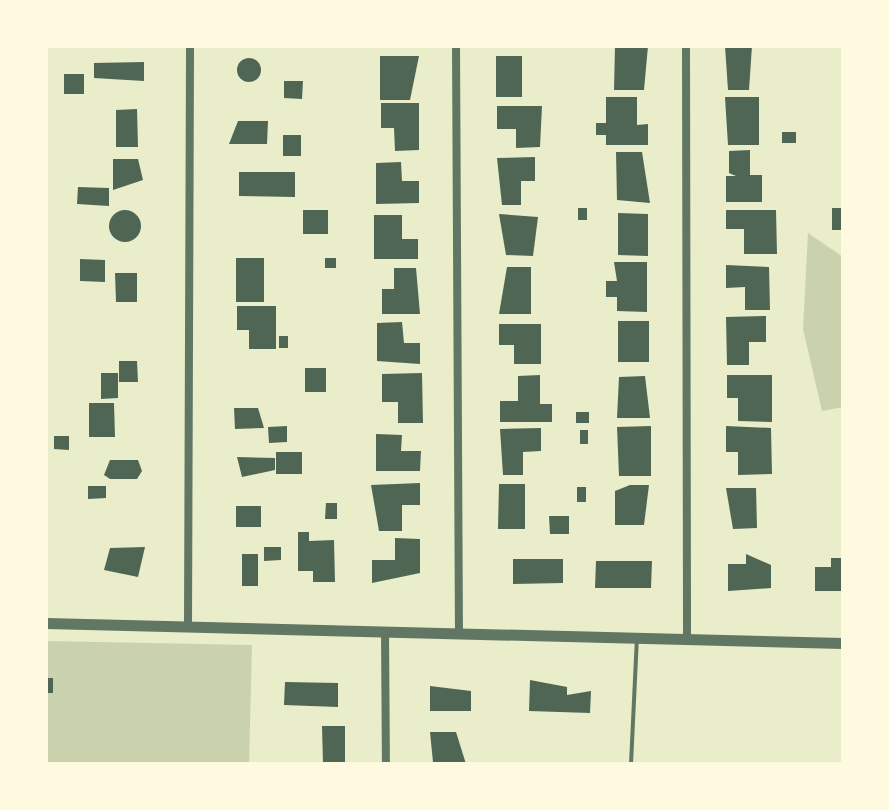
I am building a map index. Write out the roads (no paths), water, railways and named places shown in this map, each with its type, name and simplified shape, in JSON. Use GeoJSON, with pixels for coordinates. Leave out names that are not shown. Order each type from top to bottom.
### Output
{"type":"FeatureCollection","features":[{"type":"Feature","properties":{"kind":"street"},"geometry":{"type":"LineString","coordinates":[[188,626],[190,46]]}},
{"type":"Feature","properties":{"kind":"street"},"geometry":{"type":"LineString","coordinates":[[456,46],[459,633]]}},
{"type":"Feature","properties":{"kind":"street"},"geometry":{"type":"LineString","coordinates":[[686,46],[687,638]]}},
{"type":"Feature","properties":{"kind":"street"},"geometry":{"type":"LineString","coordinates":[[46,623],[843,643]]}},
{"type":"Feature","properties":{"kind":"street"},"geometry":{"type":"LineString","coordinates":[[385,631],[386,764]]}},
{"type":"Feature","properties":{"kind":"lane"},"geometry":{"type":"LineString","coordinates":[[630,763],[637,636]]}}]}
